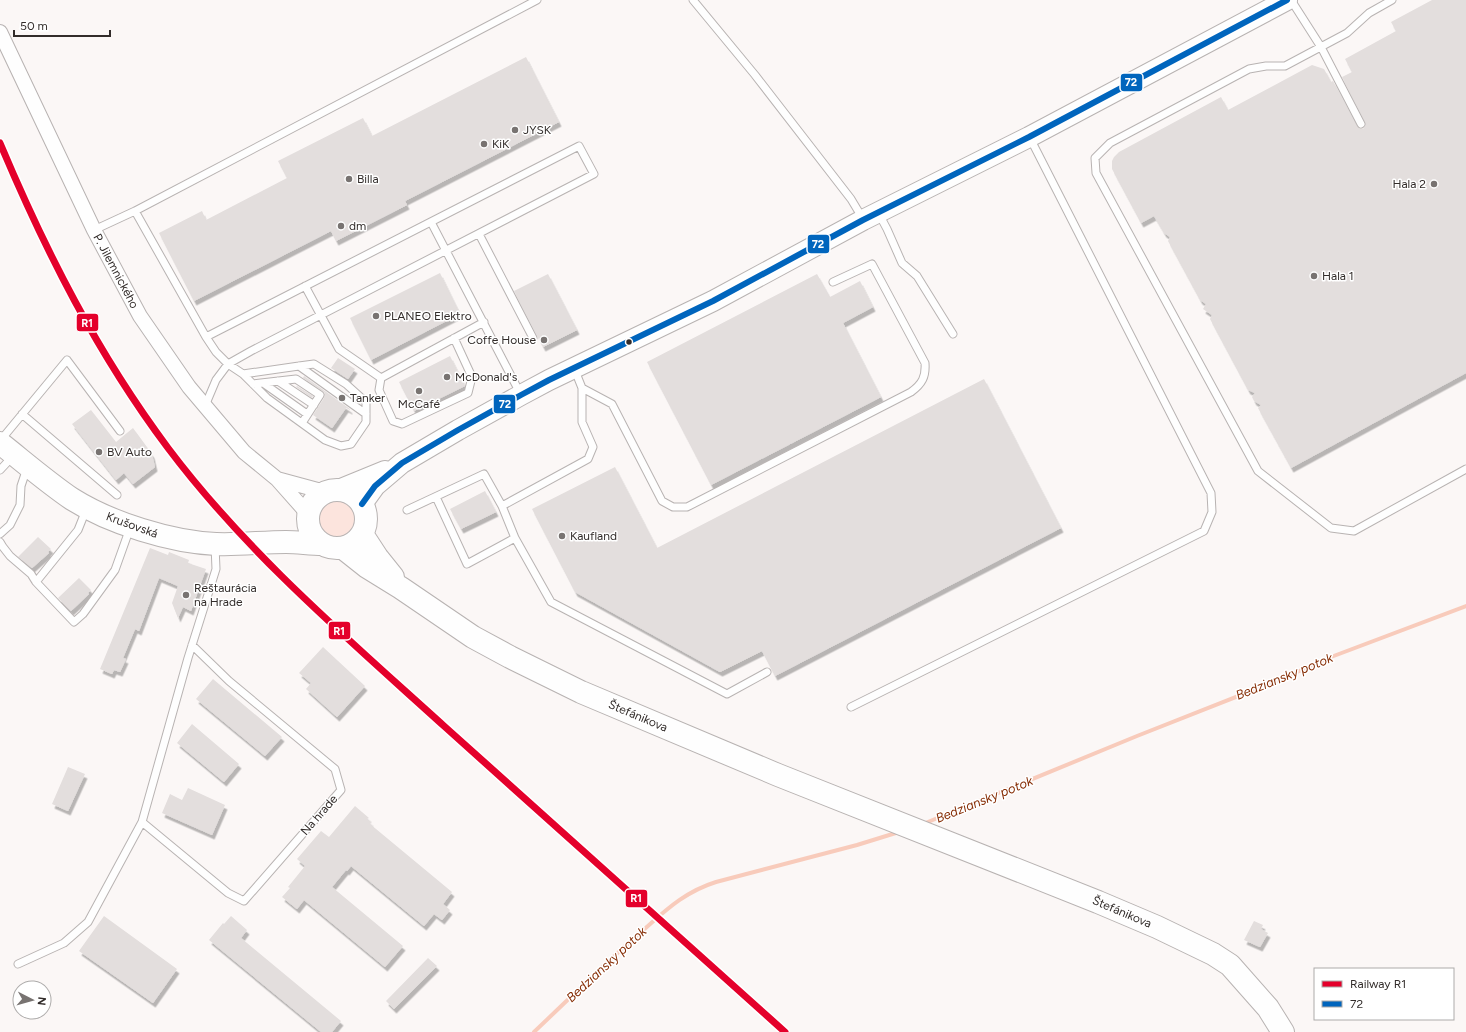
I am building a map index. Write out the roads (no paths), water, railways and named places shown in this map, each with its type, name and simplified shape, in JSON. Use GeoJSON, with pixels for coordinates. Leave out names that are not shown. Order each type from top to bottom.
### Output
{"type":"FeatureCollection","features":[{"type":"Feature","properties":{"kind":"main road","name":"Krušovská"},"geometry":{"type":"LineString","coordinates":[[11,451],[56,488],[87,508],[131,526],[166,536],[215,544],[286,542],[333,546]]}},
{"type":"Feature","properties":{"kind":"main road"},"geometry":{"type":"LineString","coordinates":[[333,491],[355,495],[362,504],[365,511],[365,526],[362,534],[356,541],[333,546],[315,538],[308,520],[310,506],[315,499],[333,491]]}},
{"type":"Feature","properties":{"kind":"main road"},"geometry":{"type":"LineString","coordinates":[[286,542],[308,520]]}},
{"type":"Feature","properties":{"kind":"main road"},"geometry":{"type":"LineString","coordinates":[[362,534],[377,557],[401,588]]}},
{"type":"Feature","properties":{"kind":"main road","name":"Štefánikova"},"geometry":{"type":"LineString","coordinates":[[333,546],[401,588],[473,637],[581,692],[778,775],[1098,902],[1157,927],[1213,954],[1230,965],[1268,1008],[1283,1032]]}},
{"type":"Feature","properties":{"kind":"main road"},"geometry":{"type":"LineString","coordinates":[[1268,1008],[1272,1032]]}},
{"type":"Feature","properties":{"kind":"street"},"geometry":{"type":"LineString","coordinates":[[333,491],[402,463],[521,395],[573,368],[713,301],[870,216],[1030,137],[1287,0]]}},
{"type":"Feature","properties":{"kind":"street","name":"P. Jilemnického"},"geometry":{"type":"LineString","coordinates":[[0,32],[94,230],[140,316],[189,387],[244,452],[277,479],[308,520]]}},
{"type":"Feature","properties":{"kind":"street"},"geometry":{"type":"LineString","coordinates":[[362,504],[375,486],[402,463]]}},
{"type":"Feature","properties":{"kind":"street","name":"P. Jilemnického"},"geometry":{"type":"LineString","coordinates":[[277,479],[333,491]]}},
{"type":"Feature","properties":{"kind":"lane"},"geometry":{"type":"LineString","coordinates":[[94,230],[135,211],[536,0]]}},
{"type":"Feature","properties":{"kind":"lane"},"geometry":{"type":"LineString","coordinates":[[692,0],[755,75],[847,193],[870,216],[887,229],[902,263],[917,276],[953,334]]}},
{"type":"Feature","properties":{"kind":"lane"},"geometry":{"type":"LineString","coordinates":[[1291,0],[1321,47],[1361,124]]}},
{"type":"Feature","properties":{"kind":"lane"},"geometry":{"type":"LineString","coordinates":[[1392,0],[1369,13],[1347,33],[1285,66],[1266,66],[1249,69],[1110,143],[1095,158],[1096,172],[1258,471],[1331,528],[1354,531],[1466,469]]}},
{"type":"Feature","properties":{"kind":"lane"},"geometry":{"type":"LineString","coordinates":[[852,707],[1204,531],[1212,512],[1211,493],[1030,137]]}},
{"type":"Feature","properties":{"kind":"lane"},"geometry":{"type":"LineString","coordinates":[[205,406],[216,380],[228,364],[594,174],[579,146],[206,337]]}},
{"type":"Feature","properties":{"kind":"lane"},"geometry":{"type":"LineString","coordinates":[[135,211],[206,337],[216,352],[228,364],[243,374],[267,398],[325,440],[341,446],[352,444],[366,422],[366,402],[346,384],[314,364],[243,374]]}},
{"type":"Feature","properties":{"kind":"lane"},"geometry":{"type":"LineString","coordinates":[[431,222],[521,395]]}},
{"type":"Feature","properties":{"kind":"lane"},"geometry":{"type":"LineString","coordinates":[[479,234],[533,338]]}},
{"type":"Feature","properties":{"kind":"lane"},"geometry":{"type":"LineString","coordinates":[[582,388],[612,404],[662,501],[673,507],[687,507],[911,392],[921,384],[926,372],[925,363],[872,264],[833,282]]}},
{"type":"Feature","properties":{"kind":"lane"},"geometry":{"type":"LineString","coordinates":[[305,286],[339,349],[381,378]]}},
{"type":"Feature","properties":{"kind":"lane"},"geometry":{"type":"LineString","coordinates":[[381,378],[484,322]]}},
{"type":"Feature","properties":{"kind":"lane"},"geometry":{"type":"LineString","coordinates":[[381,378],[379,390],[393,421],[402,424],[468,393],[472,377],[454,338]]}},
{"type":"Feature","properties":{"kind":"lane"},"geometry":{"type":"LineString","coordinates":[[0,470],[11,451],[22,414],[67,360],[120,431]]}},
{"type":"Feature","properties":{"kind":"lane"},"geometry":{"type":"LineString","coordinates":[[299,366],[366,414]]}},
{"type":"Feature","properties":{"kind":"lane"},"geometry":{"type":"LineString","coordinates":[[502,506],[588,460],[593,448],[582,422],[582,388],[573,368]]}},
{"type":"Feature","properties":{"kind":"lane"},"geometry":{"type":"LineString","coordinates":[[253,384],[296,379],[320,395],[302,423]]}},
{"type":"Feature","properties":{"kind":"lane"},"geometry":{"type":"LineString","coordinates":[[278,381],[314,405]]}},
{"type":"Feature","properties":{"kind":"lane"},"geometry":{"type":"LineString","coordinates":[[263,383],[307,414]]}},
{"type":"Feature","properties":{"kind":"lane"},"geometry":{"type":"LineString","coordinates":[[22,414],[117,495]]}},
{"type":"Feature","properties":{"kind":"lane"},"geometry":{"type":"LineString","coordinates":[[0,534],[10,525],[20,505],[21,486],[11,451]]}},
{"type":"Feature","properties":{"kind":"lane"},"geometry":{"type":"LineString","coordinates":[[407,510],[484,474],[502,506],[515,538],[551,602],[727,694],[767,672]]}},
{"type":"Feature","properties":{"kind":"lane"},"geometry":{"type":"LineString","coordinates":[[436,497],[467,564],[515,538]]}},
{"type":"Feature","properties":{"kind":"lane"},"geometry":{"type":"LineString","coordinates":[[36,582],[78,530],[87,508]]}},
{"type":"Feature","properties":{"kind":"lane"},"geometry":{"type":"LineString","coordinates":[[0,542],[6,552],[31,574],[36,582],[74,622],[83,614],[115,570],[131,526]]}},
{"type":"Feature","properties":{"kind":"lane"},"geometry":{"type":"LineString","coordinates":[[18,964],[64,943],[88,922],[142,822],[192,645],[216,569],[215,544]]}},
{"type":"Feature","properties":{"kind":"lane","name":"Na hrade"},"geometry":{"type":"LineString","coordinates":[[142,822],[228,893],[244,902],[341,790],[335,769],[229,681],[192,645]]}},
{"type":"Feature","properties":{"kind":"waterway","name":"Bedziansky potok"},"geometry":{"type":"LineString","coordinates":[[923,824],[1137,736],[1279,680],[1331,657],[1466,606]]}},
{"type":"Feature","properties":{"kind":"waterway","name":"Bedziansky potok"},"geometry":{"type":"LineString","coordinates":[[534,1032],[627,944],[667,910],[694,891],[716,882],[857,845],[899,832]]}},
{"type":"Feature","properties":{"kind":"rail line","name":"R1"},"geometry":{"type":"LineString","coordinates":[[0,143],[55,262],[75,301],[118,376],[168,448],[231,523],[264,559],[335,627],[785,1032]]}},
{"type":"Feature","properties":{"kind":"place","name":"JYSK"},"geometry":{"type":"Point","coordinates":[515,130]}},
{"type":"Feature","properties":{"kind":"place","name":"KiK"},"geometry":{"type":"Point","coordinates":[484,144]}},
{"type":"Feature","properties":{"kind":"place","name":"Billa"},"geometry":{"type":"Point","coordinates":[349,179]}},
{"type":"Feature","properties":{"kind":"place","name":"Hala 2"},"geometry":{"type":"Point","coordinates":[1434,184]}},
{"type":"Feature","properties":{"kind":"place","name":"dm"},"geometry":{"type":"Point","coordinates":[341,226]}},
{"type":"Feature","properties":{"kind":"place","name":"Hala 1"},"geometry":{"type":"Point","coordinates":[1314,276]}},
{"type":"Feature","properties":{"kind":"place","name":"PLANEO Elektro"},"geometry":{"type":"Point","coordinates":[376,316]}},
{"type":"Feature","properties":{"kind":"place","name":"Coffe House"},"geometry":{"type":"Point","coordinates":[544,340]}},
{"type":"Feature","properties":{"kind":"place","name":"McDonald's"},"geometry":{"type":"Point","coordinates":[447,377]}},
{"type":"Feature","properties":{"kind":"place","name":"McCafé"},"geometry":{"type":"Point","coordinates":[419,391]}},
{"type":"Feature","properties":{"kind":"place","name":"Tanker"},"geometry":{"type":"Point","coordinates":[342,398]}},
{"type":"Feature","properties":{"kind":"place","name":"BV Auto"},"geometry":{"type":"Point","coordinates":[99,452]}},
{"type":"Feature","properties":{"kind":"place","name":"Kaufland"},"geometry":{"type":"Point","coordinates":[562,536]}},
{"type":"Feature","properties":{"kind":"place","name":"Reštaurácia na Hrade"},"geometry":{"type":"Point","coordinates":[186,595]}}]}
